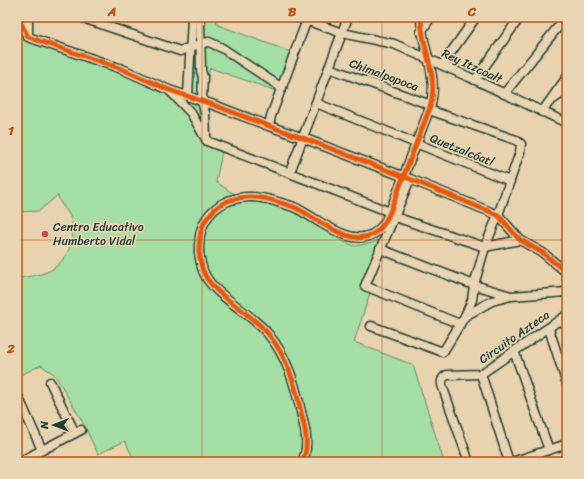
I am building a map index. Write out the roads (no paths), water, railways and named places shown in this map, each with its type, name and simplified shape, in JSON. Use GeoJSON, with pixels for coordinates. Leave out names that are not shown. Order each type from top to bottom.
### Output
{"type":"FeatureCollection","features":[{"type":"Feature","properties":{"kind":"street"},"geometry":{"type":"LineString","coordinates":[[18,17],[28,37],[122,69],[169,90],[303,138],[498,215],[520,240],[543,253],[567,272],[567,278]]}},
{"type":"Feature","properties":{"kind":"street"},"geometry":{"type":"LineString","coordinates":[[28,17],[28,37]]}},
{"type":"Feature","properties":{"kind":"street"},"geometry":{"type":"LineString","coordinates":[[80,17],[180,51],[202,42],[209,42],[222,48],[282,88]]}},
{"type":"Feature","properties":{"kind":"street"},"geometry":{"type":"LineString","coordinates":[[188,96],[192,17]]}},
{"type":"Feature","properties":{"kind":"street"},"geometry":{"type":"LineString","coordinates":[[200,17],[202,42],[202,101],[205,113],[207,141]]}},
{"type":"Feature","properties":{"kind":"street","name":"Rey Itzcoalt"},"geometry":{"type":"LineString","coordinates":[[296,17],[307,19],[342,33],[394,44],[567,123]]}},
{"type":"Feature","properties":{"kind":"street"},"geometry":{"type":"LineString","coordinates":[[290,172],[348,17]]}},
{"type":"Feature","properties":{"kind":"street"},"geometry":{"type":"LineString","coordinates":[[420,17],[421,32],[434,85],[433,97],[416,143],[406,178],[365,286],[460,324]]}},
{"type":"Feature","properties":{"kind":"street"},"geometry":{"type":"LineString","coordinates":[[421,32],[431,17]]}},
{"type":"Feature","properties":{"kind":"street"},"geometry":{"type":"LineString","coordinates":[[442,65],[476,17]]}},
{"type":"Feature","properties":{"kind":"street"},"geometry":{"type":"LineString","coordinates":[[474,80],[520,17]]}},
{"type":"Feature","properties":{"kind":"street"},"geometry":{"type":"LineString","coordinates":[[504,94],[566,17]]}},
{"type":"Feature","properties":{"kind":"street"},"geometry":{"type":"LineString","coordinates":[[269,126],[271,116],[307,19]]}},
{"type":"Feature","properties":{"kind":"street","name":"Chimalpopoca"},"geometry":{"type":"LineString","coordinates":[[329,68],[516,140],[521,144],[520,152],[510,181]]}},
{"type":"Feature","properties":{"kind":"street"},"geometry":{"type":"LineString","coordinates":[[542,112],[567,77]]}},
{"type":"Feature","properties":{"kind":"street"},"geometry":{"type":"LineString","coordinates":[[169,90],[191,113],[207,141],[290,172],[392,214],[485,248],[520,240]]}},
{"type":"Feature","properties":{"kind":"street"},"geometry":{"type":"LineString","coordinates":[[549,102],[567,90]]}},
{"type":"Feature","properties":{"kind":"street","name":"Quetzalcóatl"},"geometry":{"type":"LineString","coordinates":[[316,103],[510,181]]}},
{"type":"Feature","properties":{"kind":"street"},"geometry":{"type":"LineString","coordinates":[[371,326],[443,352],[465,316],[472,300],[474,285],[485,248],[510,181]]}},
{"type":"Feature","properties":{"kind":"street"},"geometry":{"type":"LineString","coordinates":[[302,462],[306,439],[303,419],[290,369],[280,350],[268,334],[250,316],[216,289],[205,276],[200,262],[199,246],[201,229],[208,215],[220,204],[241,197],[265,198],[296,208],[344,236],[356,238],[366,237],[375,233],[392,214]]}},
{"type":"Feature","properties":{"kind":"street"},"geometry":{"type":"LineString","coordinates":[[380,249],[474,285],[511,296]]}},
{"type":"Feature","properties":{"kind":"street"},"geometry":{"type":"LineString","coordinates":[[465,316],[492,301],[511,296],[567,292]]}},
{"type":"Feature","properties":{"kind":"street","name":"Circuito Azteca"},"geometry":{"type":"LineString","coordinates":[[469,462],[443,388],[442,380],[447,375],[481,374],[514,351],[565,320]]}},
{"type":"Feature","properties":{"kind":"street"},"geometry":{"type":"LineString","coordinates":[[549,329],[567,384]]}},
{"type":"Feature","properties":{"kind":"street"},"geometry":{"type":"LineString","coordinates":[[514,351],[549,450]]}},
{"type":"Feature","properties":{"kind":"street"},"geometry":{"type":"LineString","coordinates":[[481,374],[509,462]]}},
{"type":"Feature","properties":{"kind":"street"},"geometry":{"type":"LineString","coordinates":[[19,462],[78,431],[50,382]]}},
{"type":"Feature","properties":{"kind":"street"},"geometry":{"type":"LineString","coordinates":[[17,394],[42,450]]}},
{"type":"Feature","properties":{"kind":"street"},"geometry":{"type":"LineString","coordinates":[[512,462],[567,444]]}},
{"type":"Feature","properties":{"kind":"place","name":"Centro Educativo Humberto Vidal"},"geometry":{"type":"Point","coordinates":[45,234]}}]}
